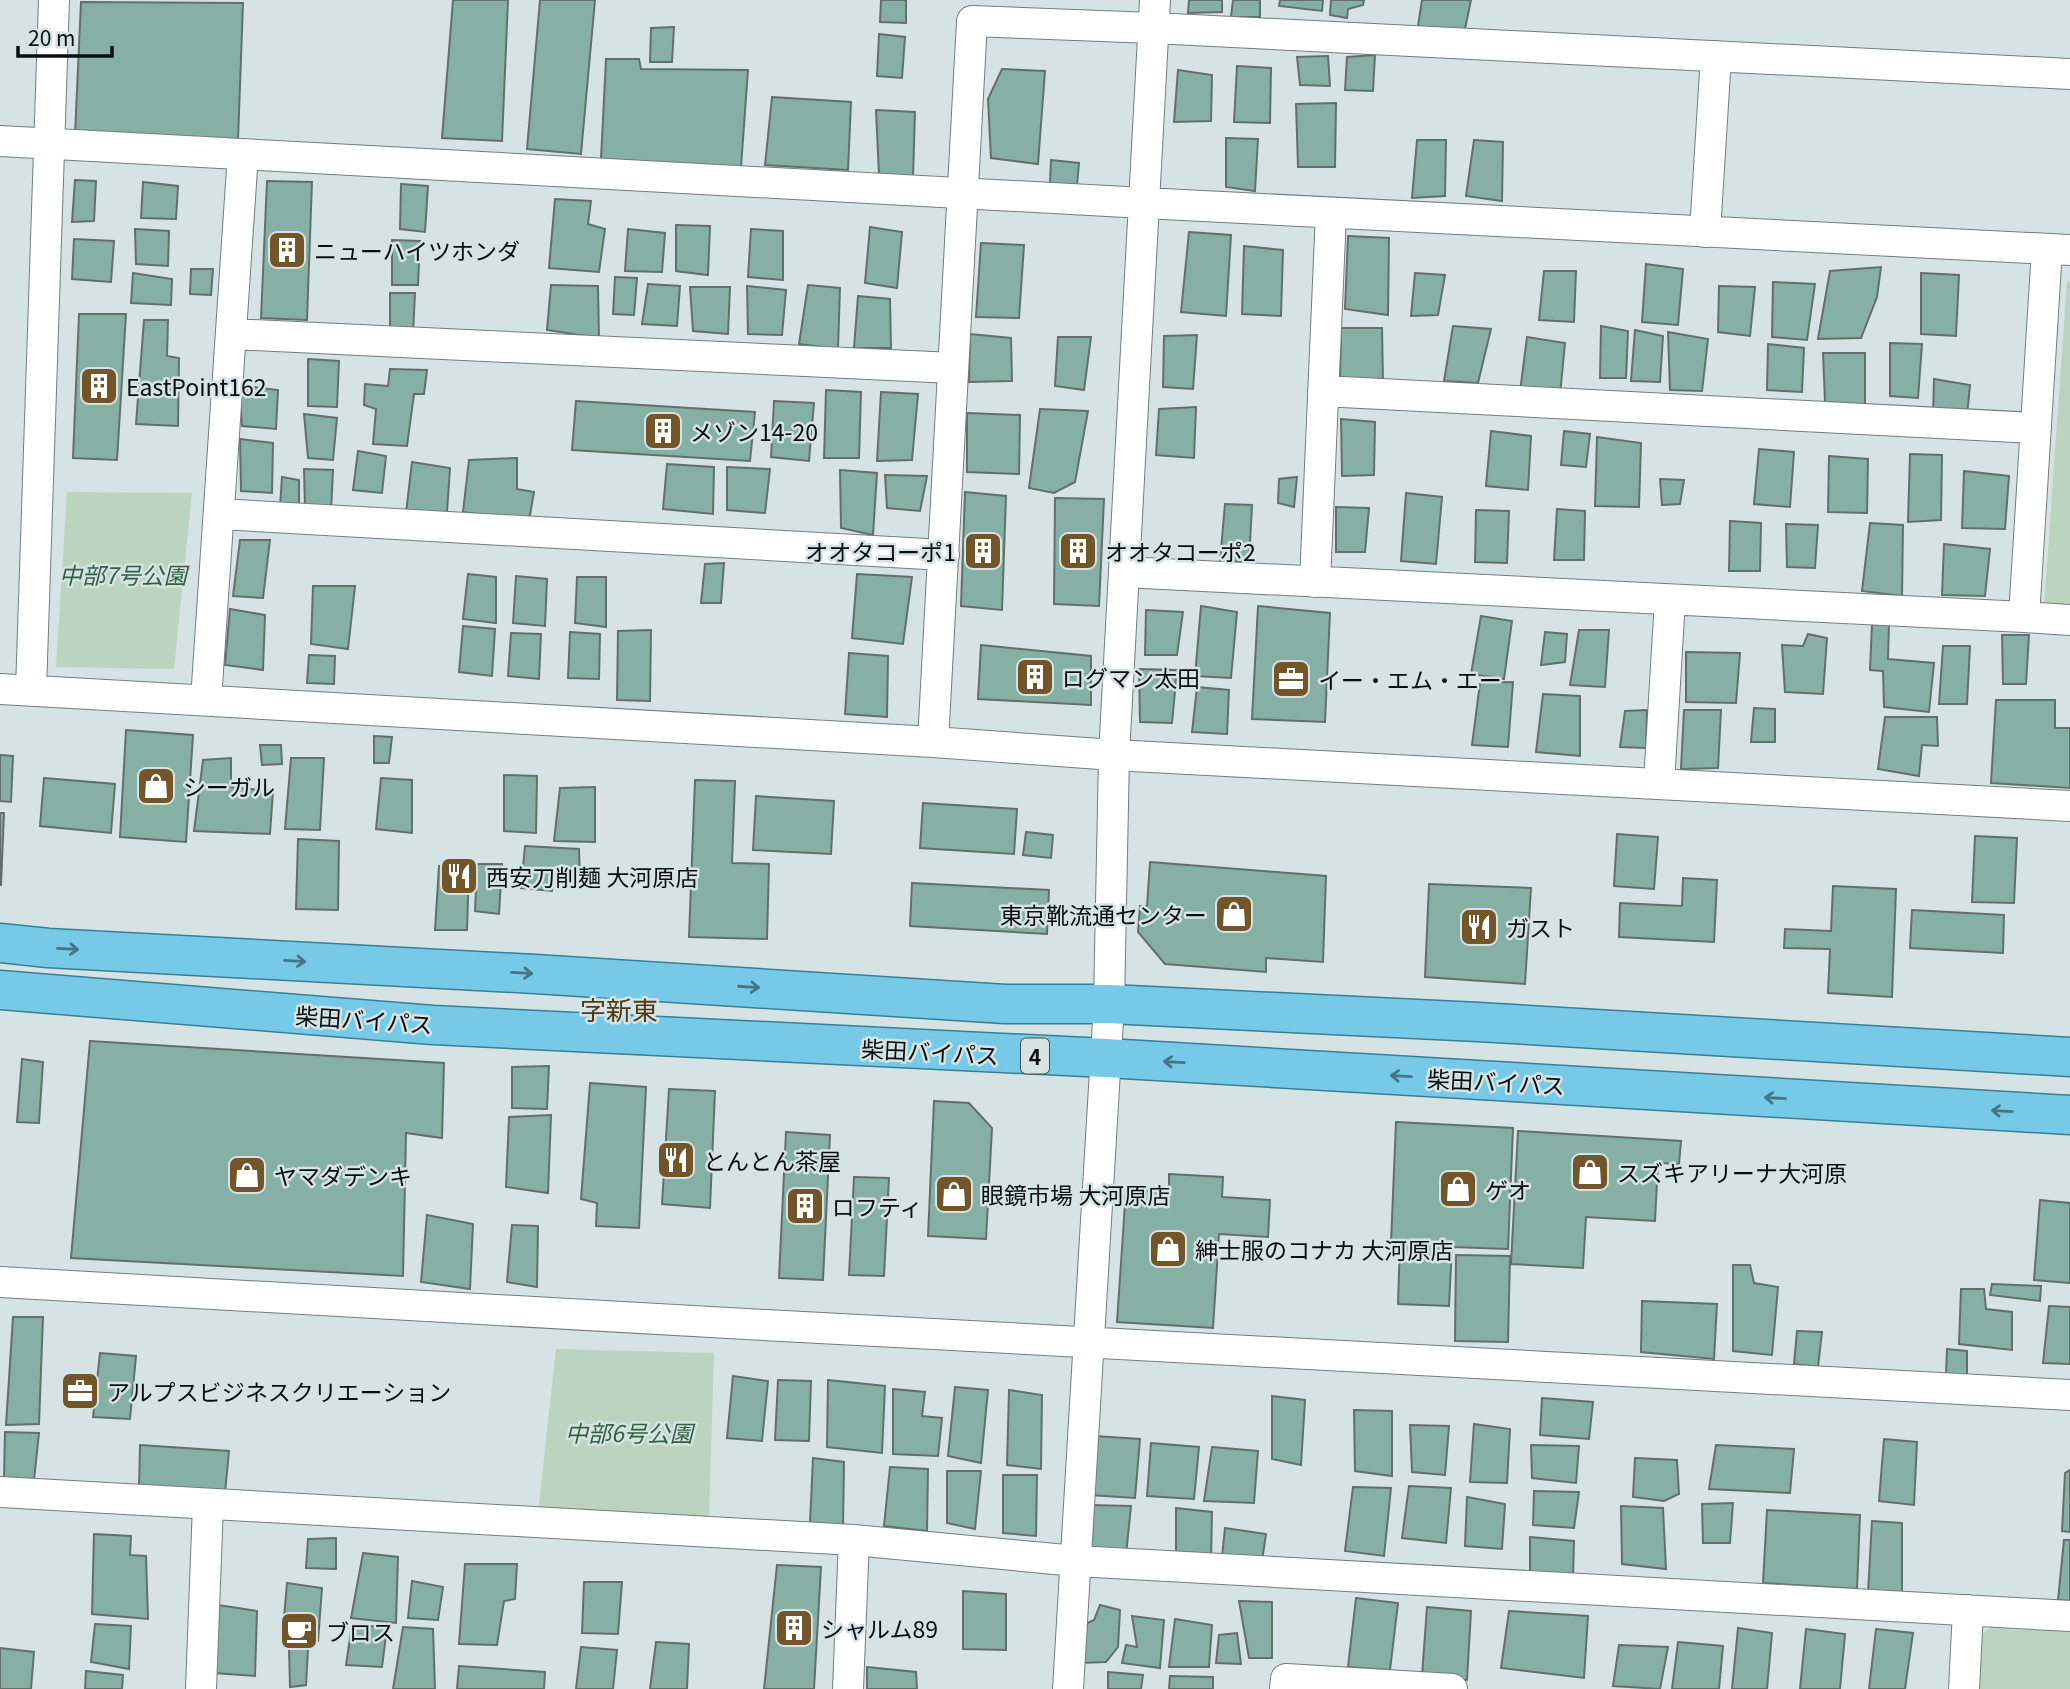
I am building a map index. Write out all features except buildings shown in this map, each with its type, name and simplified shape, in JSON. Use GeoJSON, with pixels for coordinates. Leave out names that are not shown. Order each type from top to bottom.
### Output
{"type":"FeatureCollection","features":[{"type":"Feature","properties":{"kind":"highway"},"geometry":{"type":"LineString","coordinates":[[0,943],[1005,1004],[1109,1004],[1478,1022],[2070,1057]]}},
{"type":"Feature","properties":{"kind":"highway","name":"柴田バイパス"},"geometry":{"type":"LineString","coordinates":[[0,990],[433,1025],[1106,1058],[2070,1115]]}},
{"type":"Feature","properties":{"kind":"street"},"geometry":{"type":"LineString","coordinates":[[31,690],[54,0]]}},
{"type":"Feature","properties":{"kind":"street"},"geometry":{"type":"LineString","coordinates":[[1068,1689],[1109,1004],[1114,755],[1154,14]]}},
{"type":"Feature","properties":{"kind":"street"},"geometry":{"type":"LineString","coordinates":[[933,742],[972,21],[1154,14],[1716,56],[2070,74]]}},
{"type":"Feature","properties":{"kind":"street"},"geometry":{"type":"LineString","coordinates":[[1705,232],[1716,56]]}},
{"type":"Feature","properties":{"kind":"street"},"geometry":{"type":"LineString","coordinates":[[0,141],[2058,250],[2036,428],[2024,617]]}},
{"type":"Feature","properties":{"kind":"street"},"geometry":{"type":"LineString","coordinates":[[206,700],[243,154]]}},
{"type":"Feature","properties":{"kind":"street"},"geometry":{"type":"LineString","coordinates":[[1315,582],[1331,213]]}},
{"type":"Feature","properties":{"kind":"street"},"geometry":{"type":"LineString","coordinates":[[231,334],[953,368]]}},
{"type":"Feature","properties":{"kind":"street"},"geometry":{"type":"LineString","coordinates":[[1323,391],[2036,428]]}},
{"type":"Feature","properties":{"kind":"street"},"geometry":{"type":"LineString","coordinates":[[219,514],[943,555]]}},
{"type":"Feature","properties":{"kind":"street"},"geometry":{"type":"LineString","coordinates":[[1124,572],[2070,620]]}},
{"type":"Feature","properties":{"kind":"street"},"geometry":{"type":"LineString","coordinates":[[1659,783],[1670,600]]}},
{"type":"Feature","properties":{"kind":"street"},"geometry":{"type":"LineString","coordinates":[[0,689],[933,742],[1114,755],[2070,806]]}},
{"type":"Feature","properties":{"kind":"street"},"geometry":{"type":"LineString","coordinates":[[0,1282],[2070,1395]]}},
{"type":"Feature","properties":{"kind":"street"},"geometry":{"type":"LineString","coordinates":[[0,1492],[855,1540],[1076,1561],[2070,1616]]}},
{"type":"Feature","properties":{"kind":"street"},"geometry":{"type":"LineString","coordinates":[[201,1689],[208,1504]]}},
{"type":"Feature","properties":{"kind":"street"},"geometry":{"type":"LineString","coordinates":[[848,1689],[855,1540]]}},
{"type":"Feature","properties":{"kind":"street"},"geometry":{"type":"LineString","coordinates":[[1964,1689],[1968,1610]]}},
{"type":"Feature","properties":{"kind":"street"},"geometry":{"type":"LineString","coordinates":[[1285,1689],[1286,1679],[1452,1689]]}},
{"type":"Feature","properties":{"kind":"green space"},"geometry":{"type":"Polygon","coordinates":[[[2067,281],[2070,282],[2070,606],[2044,607],[2067,281]]]}},
{"type":"Feature","properties":{"kind":"green space","name":"中部7号公園"},"geometry":{"type":"Polygon","coordinates":[[[67,492],[192,493],[174,669],[56,667],[67,492]]]}},
{"type":"Feature","properties":{"kind":"green space","name":"中部6号公園"},"geometry":{"type":"Polygon","coordinates":[[[556,1349],[714,1353],[709,1517],[538,1512],[556,1349]]]}},
{"type":"Feature","properties":{"kind":"green space"},"geometry":{"type":"Polygon","coordinates":[[[1990,1628],[2070,1632],[2070,1689],[1977,1689],[1980,1635],[1990,1628]]]}},
{"type":"Feature","properties":{"kind":"place","name":"ニューハイツホンダ"},"geometry":{"type":"Point","coordinates":[287,250]}},
{"type":"Feature","properties":{"kind":"place","name":"EastPoint162"},"geometry":{"type":"Point","coordinates":[99,386]}},
{"type":"Feature","properties":{"kind":"place","name":"メゾン14-20"},"geometry":{"type":"Point","coordinates":[663,431]}},
{"type":"Feature","properties":{"kind":"place","name":"オオタコーポ1"},"geometry":{"type":"Point","coordinates":[983,551]}},
{"type":"Feature","properties":{"kind":"place","name":"オオタコーポ2"},"geometry":{"type":"Point","coordinates":[1078,551]}},
{"type":"Feature","properties":{"kind":"place","name":"ログマン太田"},"geometry":{"type":"Point","coordinates":[1035,677]}},
{"type":"Feature","properties":{"kind":"place","name":"イー・エム・エー"},"geometry":{"type":"Point","coordinates":[1291,679]}},
{"type":"Feature","properties":{"kind":"place","name":"シーガル"},"geometry":{"type":"Point","coordinates":[156,786]}},
{"type":"Feature","properties":{"kind":"place","name":"西安刀削麺 大河原店"},"geometry":{"type":"Point","coordinates":[459,876]}},
{"type":"Feature","properties":{"kind":"place","name":"東京靴流通センター"},"geometry":{"type":"Point","coordinates":[1234,914]}},
{"type":"Feature","properties":{"kind":"place","name":"ガスト"},"geometry":{"type":"Point","coordinates":[1479,927]}},
{"type":"Feature","properties":{"kind":"place","name":"とんとん茶屋"},"geometry":{"type":"Point","coordinates":[676,1160]}},
{"type":"Feature","properties":{"kind":"place","name":"スズキアリーナ大河原"},"geometry":{"type":"Point","coordinates":[1590,1172]}},
{"type":"Feature","properties":{"kind":"place","name":"ヤマダデンキ"},"geometry":{"type":"Point","coordinates":[247,1175]}},
{"type":"Feature","properties":{"kind":"place","name":"ゲオ"},"geometry":{"type":"Point","coordinates":[1458,1189]}},
{"type":"Feature","properties":{"kind":"place","name":"眼鏡市場 大河原店"},"geometry":{"type":"Point","coordinates":[954,1194]}},
{"type":"Feature","properties":{"kind":"place","name":"ロフティ"},"geometry":{"type":"Point","coordinates":[805,1206]}},
{"type":"Feature","properties":{"kind":"place","name":"紳士服のコナカ 大河原店"},"geometry":{"type":"Point","coordinates":[1168,1249]}},
{"type":"Feature","properties":{"kind":"place","name":"アルプスビジネスクリエーション"},"geometry":{"type":"Point","coordinates":[80,1391]}},
{"type":"Feature","properties":{"kind":"place","name":"シャルム89"},"geometry":{"type":"Point","coordinates":[794,1628]}},
{"type":"Feature","properties":{"kind":"place","name":"ブロス"},"geometry":{"type":"Point","coordinates":[299,1631]}},
{"type":"Feature","properties":{"kind":"district","name":"字新東"},"geometry":{"type":"Point","coordinates":[619,1008]}}]}
